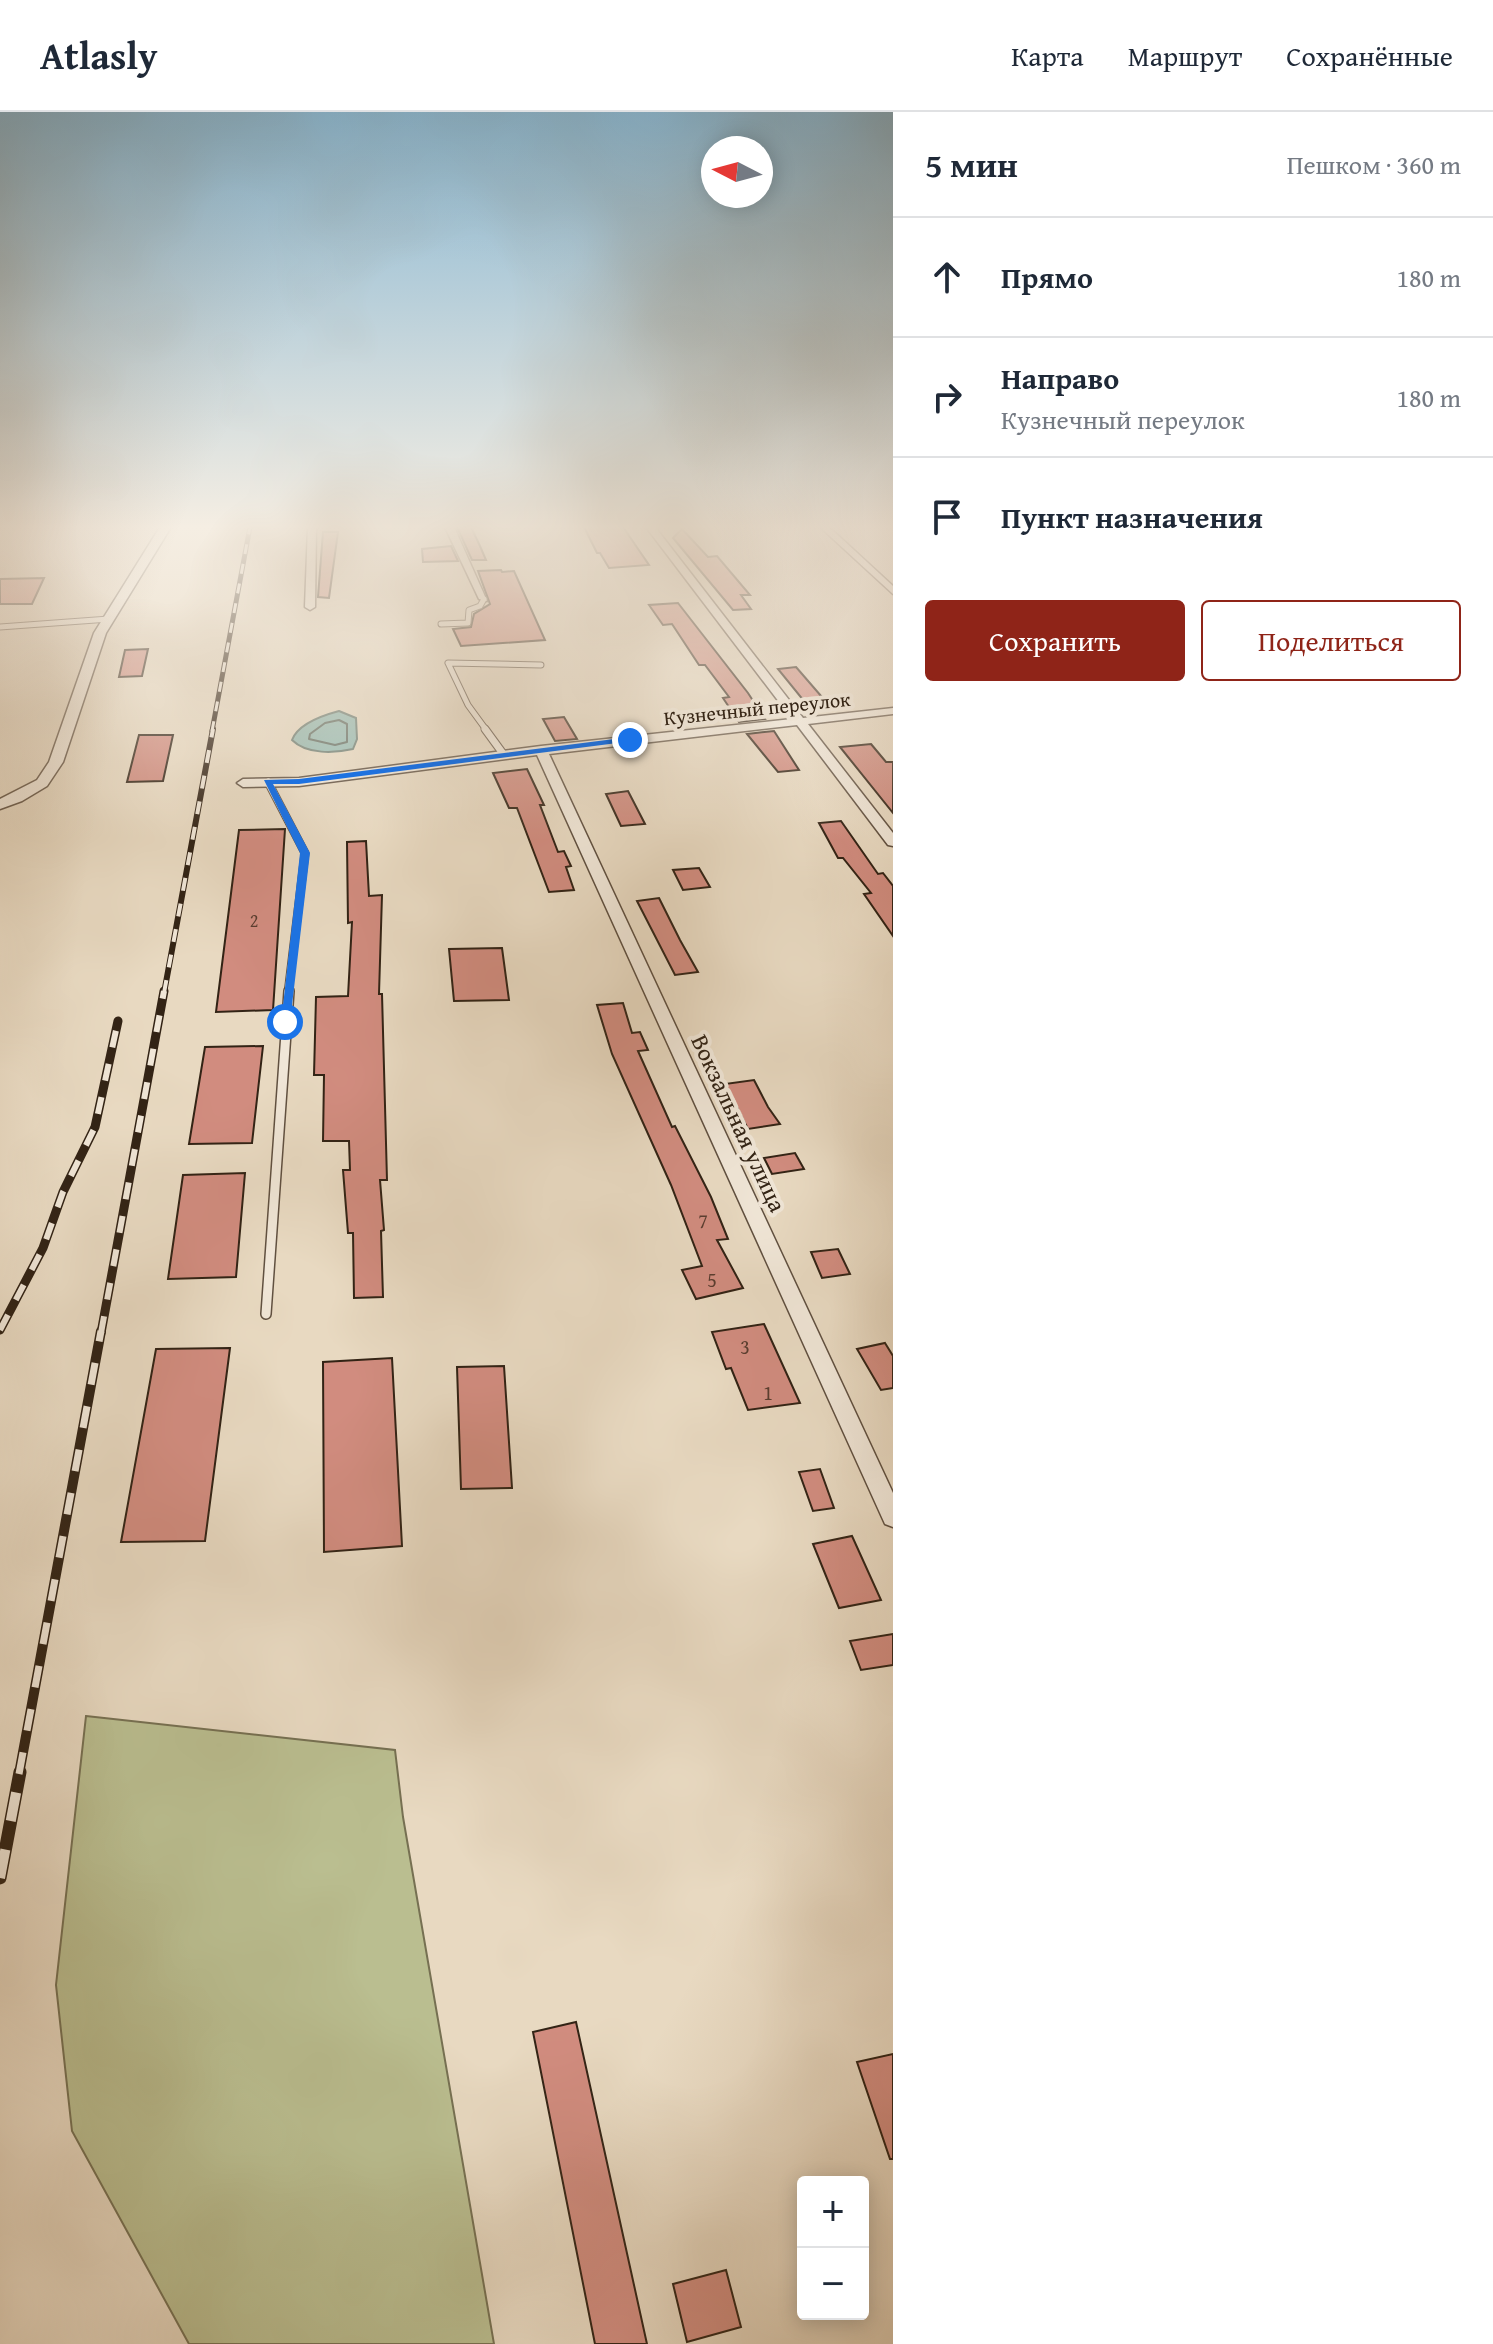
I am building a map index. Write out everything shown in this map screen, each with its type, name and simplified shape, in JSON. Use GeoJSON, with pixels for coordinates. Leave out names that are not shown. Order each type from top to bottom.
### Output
{"type":"FeatureCollection","features":[{"type":"Feature","properties":{"kind":"street"},"geometry":{"type":"LineString","coordinates":[[0,804],[42,783],[56,762],[101,631]]}},
{"type":"Feature","properties":{"kind":"street"},"geometry":{"type":"LineString","coordinates":[[730,631],[893,842]]}},
{"type":"Feature","properties":{"kind":"street","name":"Кузнечный переулок"},"geometry":{"type":"LineString","coordinates":[[243,783],[299,782],[541,750],[893,711]]}},
{"type":"Feature","properties":{"kind":"street","name":"Вокзальная улица"},"geometry":{"type":"LineString","coordinates":[[541,750],[893,1517]]}},
{"type":"Feature","properties":{"kind":"lane"},"geometry":{"type":"LineString","coordinates":[[504,755],[468,705],[448,663],[541,665]]}},
{"type":"Feature","properties":{"kind":"lane"},"geometry":{"type":"LineString","coordinates":[[266,1314],[285,1022],[305,853],[268,782]]}},
{"type":"Feature","properties":{"kind":"green space"},"geometry":{"type":"Polygon","coordinates":[[[86,1716],[395,1750],[403,1817],[494,2344],[189,2344],[72,2131],[56,1985],[86,1716]]]}},
{"type":"Feature","properties":{"kind":"water"},"geometry":{"type":"Polygon","coordinates":[[[339,711],[356,718],[357,739],[353,749],[330,752],[313,750],[292,740],[306,725],[339,711]]]}},
{"type":"Feature","properties":{"kind":"building"},"geometry":{"type":"Polygon","coordinates":[[[454,631],[541,631],[545,640],[461,646],[454,631]]]}},
{"type":"Feature","properties":{"kind":"building"},"geometry":{"type":"Polygon","coordinates":[[[677,631],[700,631],[765,719],[739,722],[723,698],[729,697],[705,665],[699,665],[677,631]]]}},
{"type":"Feature","properties":{"kind":"building"},"geometry":{"type":"Polygon","coordinates":[[[148,649],[142,676],[119,677],[125,650],[148,649]]]}},
{"type":"Feature","properties":{"kind":"building"},"geometry":{"type":"Polygon","coordinates":[[[796,667],[828,704],[808,706],[778,669],[796,667]]]}},
{"type":"Feature","properties":{"kind":"building"},"geometry":{"type":"Polygon","coordinates":[[[564,717],[577,739],[555,741],[543,719],[564,717]]]}},
{"type":"Feature","properties":{"kind":"building"},"geometry":{"type":"Polygon","coordinates":[[[774,731],[799,770],[778,772],[747,734],[774,731]]]}},
{"type":"Feature","properties":{"kind":"building"},"geometry":{"type":"Polygon","coordinates":[[[139,735],[173,735],[163,781],[127,782],[139,735]]]}},
{"type":"Feature","properties":{"kind":"building"},"geometry":{"type":"Polygon","coordinates":[[[871,744],[886,762],[893,762],[893,813],[840,747],[871,744]]]}},
{"type":"Feature","properties":{"kind":"building"},"geometry":{"type":"Polygon","coordinates":[[[527,769],[544,805],[540,805],[558,852],[564,851],[571,866],[566,867],[574,890],[549,892],[517,808],[509,808],[493,773],[527,769]]]}},
{"type":"Feature","properties":{"kind":"building"},"geometry":{"type":"Polygon","coordinates":[[[628,791],[645,824],[621,826],[606,794],[628,791]]]}},
{"type":"Feature","properties":{"kind":"building"},"geometry":{"type":"Polygon","coordinates":[[[841,821],[878,874],[883,873],[893,886],[893,936],[864,894],[871,893],[843,858],[838,858],[819,823],[841,821]]]}},
{"type":"Feature","properties":{"kind":"building"},"geometry":{"type":"Polygon","coordinates":[[[285,829],[273,1010],[216,1012],[239,830],[285,829]]]}},
{"type":"Feature","properties":{"kind":"building"},"geometry":{"type":"Polygon","coordinates":[[[366,841],[369,896],[382,895],[379,994],[382,994],[387,1180],[380,1180],[384,1230],[381,1231],[383,1297],[354,1298],[353,1233],[348,1233],[343,1170],[350,1170],[349,1141],[323,1141],[324,1075],[314,1075],[316,997],[348,996],[352,922],[348,923],[347,842],[366,841]]]}},
{"type":"Feature","properties":{"kind":"building"},"geometry":{"type":"Polygon","coordinates":[[[699,868],[710,887],[683,890],[673,870],[699,868]]]}},
{"type":"Feature","properties":{"kind":"building"},"geometry":{"type":"Polygon","coordinates":[[[659,898],[698,972],[675,975],[637,901],[659,898]]]}},
{"type":"Feature","properties":{"kind":"building"},"geometry":{"type":"Polygon","coordinates":[[[502,948],[509,1000],[454,1001],[449,949],[502,948]]]}},
{"type":"Feature","properties":{"kind":"building"},"geometry":{"type":"Polygon","coordinates":[[[623,1003],[632,1033],[640,1032],[648,1050],[638,1051],[672,1127],[675,1126],[711,1197],[728,1239],[717,1240],[743,1288],[696,1299],[682,1270],[702,1266],[671,1185],[612,1054],[597,1005],[623,1003]]]}},
{"type":"Feature","properties":{"kind":"building"},"geometry":{"type":"Polygon","coordinates":[[[263,1046],[252,1143],[189,1144],[205,1047],[263,1046]]]}},
{"type":"Feature","properties":{"kind":"building"},"geometry":{"type":"Polygon","coordinates":[[[754,1080],[780,1124],[748,1129],[725,1084],[754,1080]]]}},
{"type":"Feature","properties":{"kind":"building"},"geometry":{"type":"Polygon","coordinates":[[[795,1153],[804,1169],[772,1174],[764,1158],[795,1153]]]}},
{"type":"Feature","properties":{"kind":"building"},"geometry":{"type":"Polygon","coordinates":[[[245,1173],[236,1277],[168,1279],[183,1175],[245,1173]]]}},
{"type":"Feature","properties":{"kind":"building"},"geometry":{"type":"Polygon","coordinates":[[[838,1249],[850,1274],[822,1278],[811,1252],[838,1249]]]}},
{"type":"Feature","properties":{"kind":"building"},"geometry":{"type":"Polygon","coordinates":[[[764,1324],[800,1403],[748,1410],[731,1368],[726,1369],[712,1332],[764,1324]]]}},
{"type":"Feature","properties":{"kind":"building"},"geometry":{"type":"Polygon","coordinates":[[[885,1343],[893,1356],[893,1388],[881,1390],[857,1349],[885,1343]]]}},
{"type":"Feature","properties":{"kind":"building"},"geometry":{"type":"Polygon","coordinates":[[[230,1348],[205,1541],[121,1542],[156,1349],[230,1348]]]}},
{"type":"Feature","properties":{"kind":"building"},"geometry":{"type":"Polygon","coordinates":[[[392,1358],[402,1546],[324,1552],[323,1362],[392,1358]]]}},
{"type":"Feature","properties":{"kind":"building"},"geometry":{"type":"Polygon","coordinates":[[[504,1366],[512,1488],[461,1489],[457,1367],[504,1366]]]}},
{"type":"Feature","properties":{"kind":"building"},"geometry":{"type":"Polygon","coordinates":[[[820,1469],[834,1508],[813,1511],[799,1472],[820,1469]]]}},
{"type":"Feature","properties":{"kind":"building"},"geometry":{"type":"Polygon","coordinates":[[[852,1536],[881,1600],[839,1608],[813,1544],[852,1536]]]}},
{"type":"Feature","properties":{"kind":"building"},"geometry":{"type":"Polygon","coordinates":[[[893,1634],[893,1665],[861,1670],[850,1641],[893,1634]]]}},
{"type":"Feature","properties":{"kind":"building"},"geometry":{"type":"Polygon","coordinates":[[[576,2022],[647,2344],[595,2344],[533,2032],[576,2022]]]}},
{"type":"Feature","properties":{"kind":"building"},"geometry":{"type":"Polygon","coordinates":[[[893,2054],[893,2159],[890,2159],[857,2062],[893,2054]]]}},
{"type":"Feature","properties":{"kind":"building"},"geometry":{"type":"Polygon","coordinates":[[[726,2270],[741,2327],[687,2342],[673,2284],[726,2270]]]}},
{"type":"Feature","properties":{"kind":"railway"},"geometry":{"type":"LineString","coordinates":[[212,731],[231,631]]}},
{"type":"Feature","properties":{"kind":"railway"},"geometry":{"type":"LineString","coordinates":[[164,993],[213,729]]}},
{"type":"Feature","properties":{"kind":"railway"},"geometry":{"type":"LineString","coordinates":[[101,1333],[164,991]]}},
{"type":"Feature","properties":{"kind":"railway"},"geometry":{"type":"LineString","coordinates":[[0,1330],[43,1248],[63,1192],[95,1127],[118,1021]]}},
{"type":"Feature","properties":{"kind":"railway"},"geometry":{"type":"LineString","coordinates":[[19,1774],[101,1331]]}},
{"type":"Feature","properties":{"kind":"railway"},"geometry":{"type":"LineString","coordinates":[[0,1878],[20,1772]]}},
{"type":"Feature","properties":{"kind":"route"},"geometry":{"type":"LineString","coordinates":[[285,1022],[305,853],[268,782],[299,782],[630,740]]}}]}
